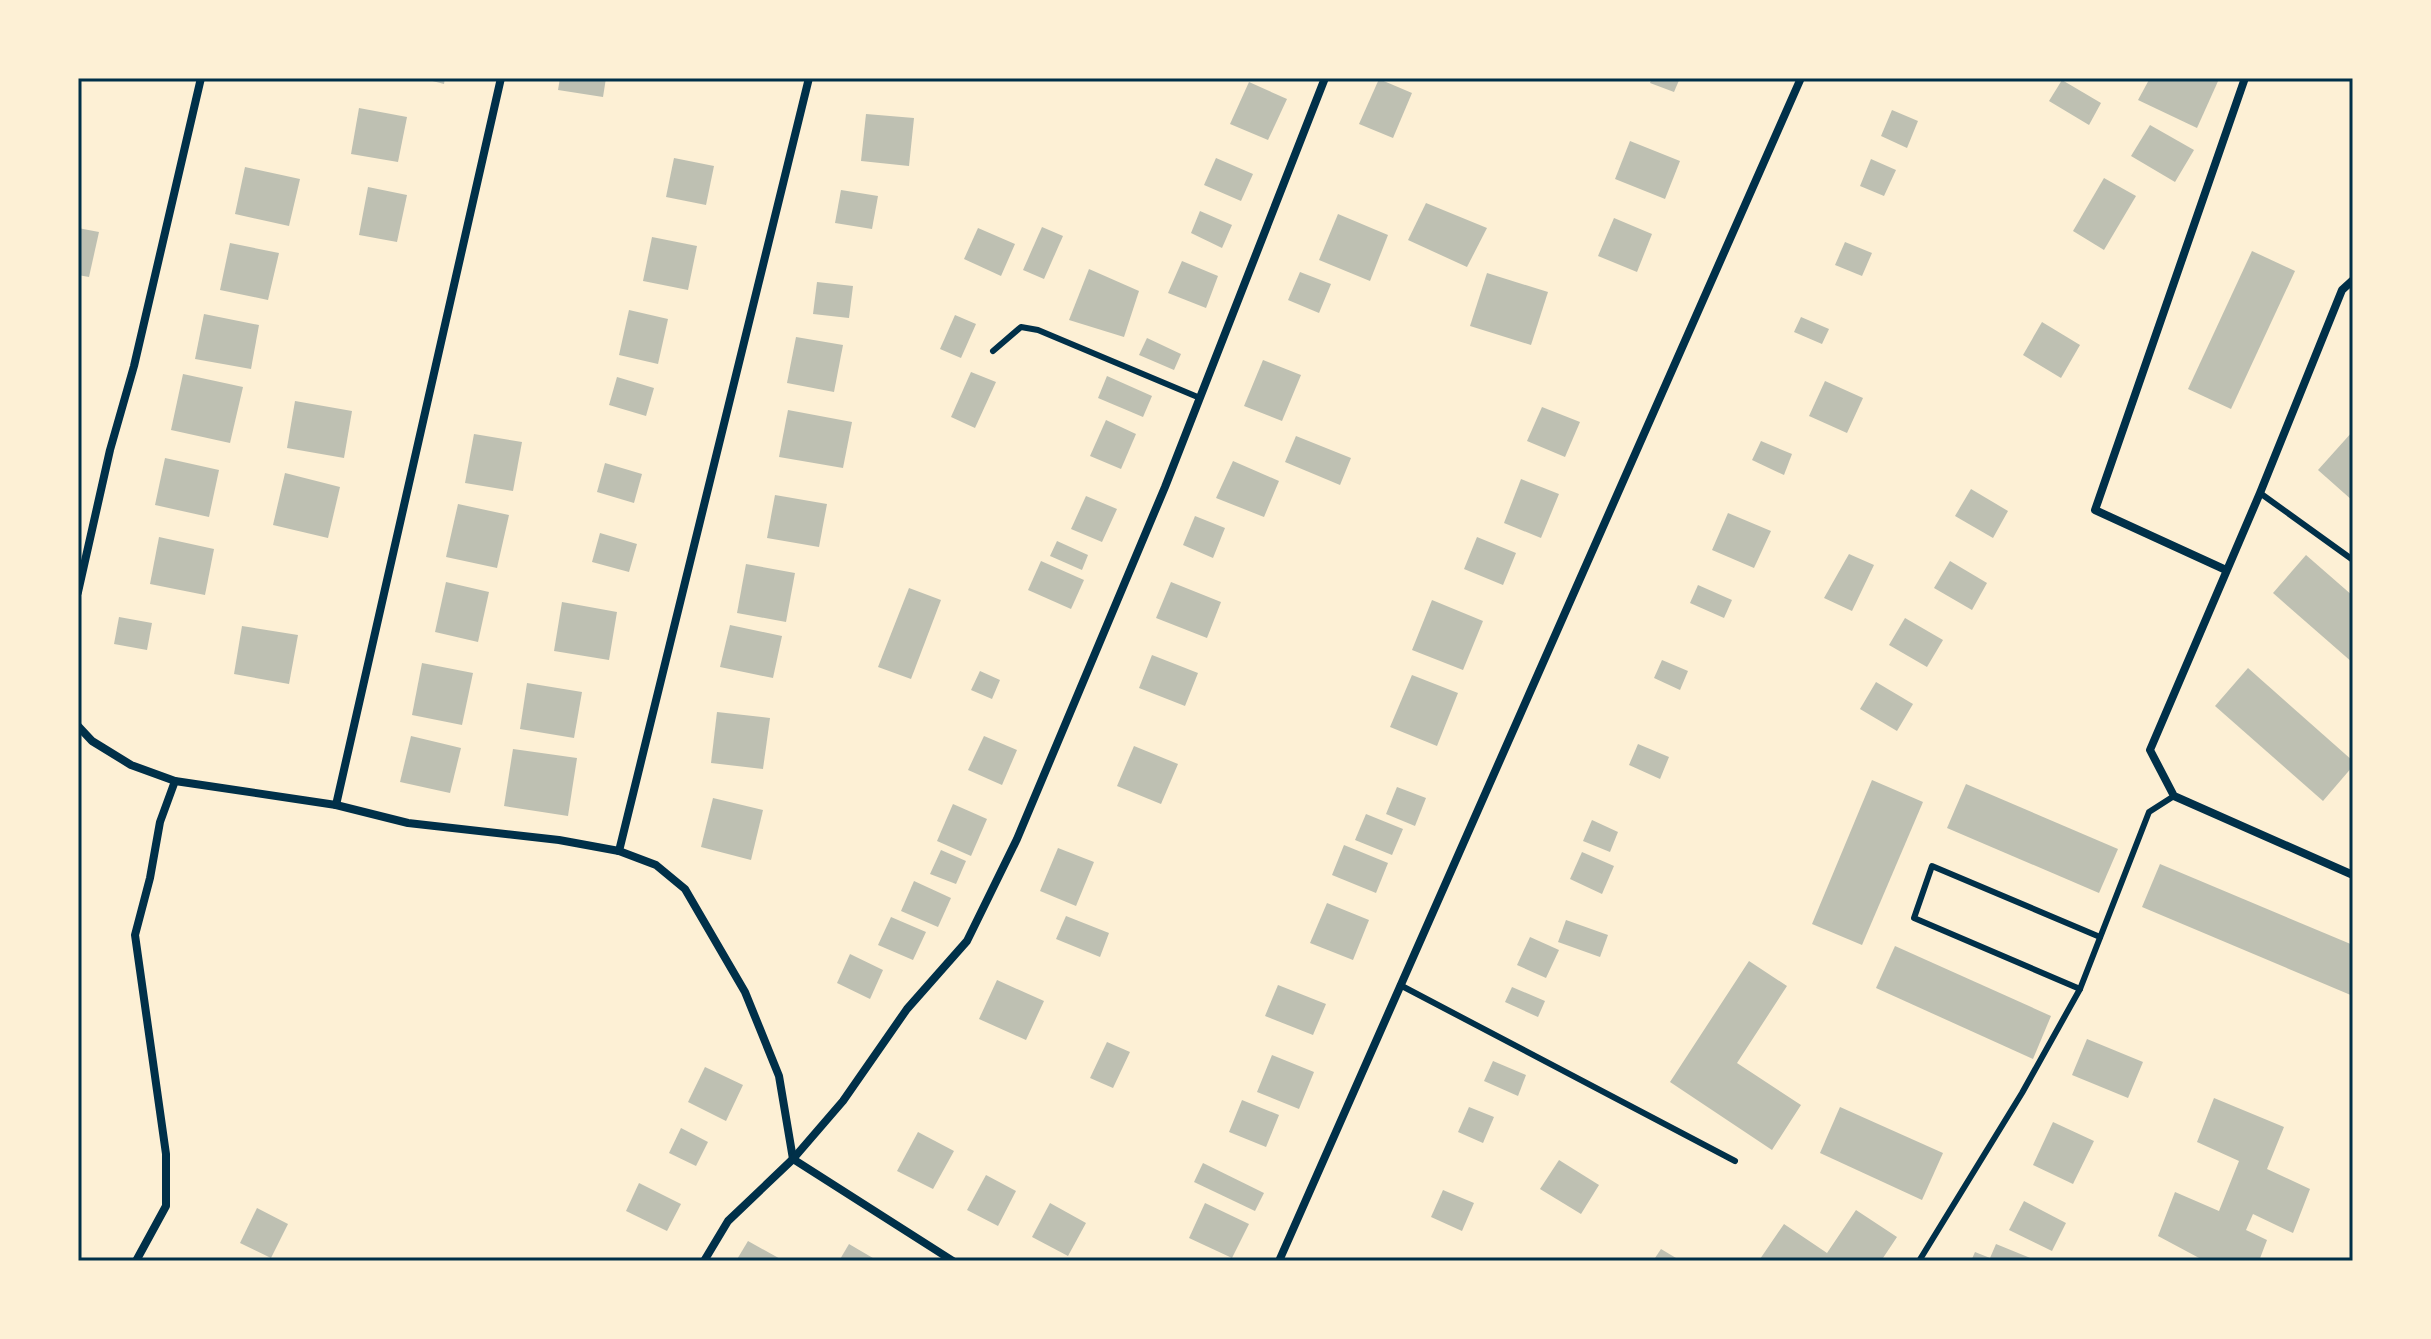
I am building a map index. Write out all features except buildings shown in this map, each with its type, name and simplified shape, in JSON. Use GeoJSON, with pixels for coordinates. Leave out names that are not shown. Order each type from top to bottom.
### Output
{"type":"FeatureCollection","features":[{"type":"Feature","properties":{"kind":"street"},"geometry":{"type":"LineString","coordinates":[[78,592],[201,78]]}},
{"type":"Feature","properties":{"kind":"street"},"geometry":{"type":"LineString","coordinates":[[336,805],[501,78]]}},
{"type":"Feature","properties":{"kind":"street"},"geometry":{"type":"LineString","coordinates":[[619,851],[809,78]]}},
{"type":"Feature","properties":{"kind":"street"},"geometry":{"type":"LineString","coordinates":[[704,1261],[728,1221],[793,1159],[843,1101],[907,1009],[967,941],[1017,839],[1165,487],[1325,78]]}},
{"type":"Feature","properties":{"kind":"street"},"geometry":{"type":"LineString","coordinates":[[1279,1261],[1801,78]]}},
{"type":"Feature","properties":{"kind":"street"},"geometry":{"type":"LineString","coordinates":[[2226,570],[2095,510],[2245,78]]}},
{"type":"Feature","properties":{"kind":"street"},"geometry":{"type":"LineString","coordinates":[[2353,280],[2342,290],[2260,493],[2150,750],[2174,796],[2353,875]]}},
{"type":"Feature","properties":{"kind":"street"},"geometry":{"type":"LineString","coordinates":[[78,726],[92,741],[131,765],[175,781],[336,805],[408,823],[559,840],[619,851],[656,865],[685,889],[745,992],[779,1076],[793,1159],[953,1261]]}},
{"type":"Feature","properties":{"kind":"street"},"geometry":{"type":"LineString","coordinates":[[136,1261],[166,1206],[166,1154],[135,935],[160,822],[175,781]]}},
{"type":"Feature","properties":{"kind":"lane"},"geometry":{"type":"LineString","coordinates":[[993,351],[1021,327],[1038,330],[1200,398]]}},
{"type":"Feature","properties":{"kind":"lane"},"geometry":{"type":"LineString","coordinates":[[2260,493],[2353,560]]}},
{"type":"Feature","properties":{"kind":"lane"},"geometry":{"type":"LineString","coordinates":[[1919,1261],[2022,1093],[2080,989],[2149,812],[2174,796]]}},
{"type":"Feature","properties":{"kind":"lane"},"geometry":{"type":"LineString","coordinates":[[2080,989],[1914,918],[1932,866],[2100,937]]}},
{"type":"Feature","properties":{"kind":"lane"},"geometry":{"type":"LineString","coordinates":[[1400,985],[1735,1161]]}}]}
